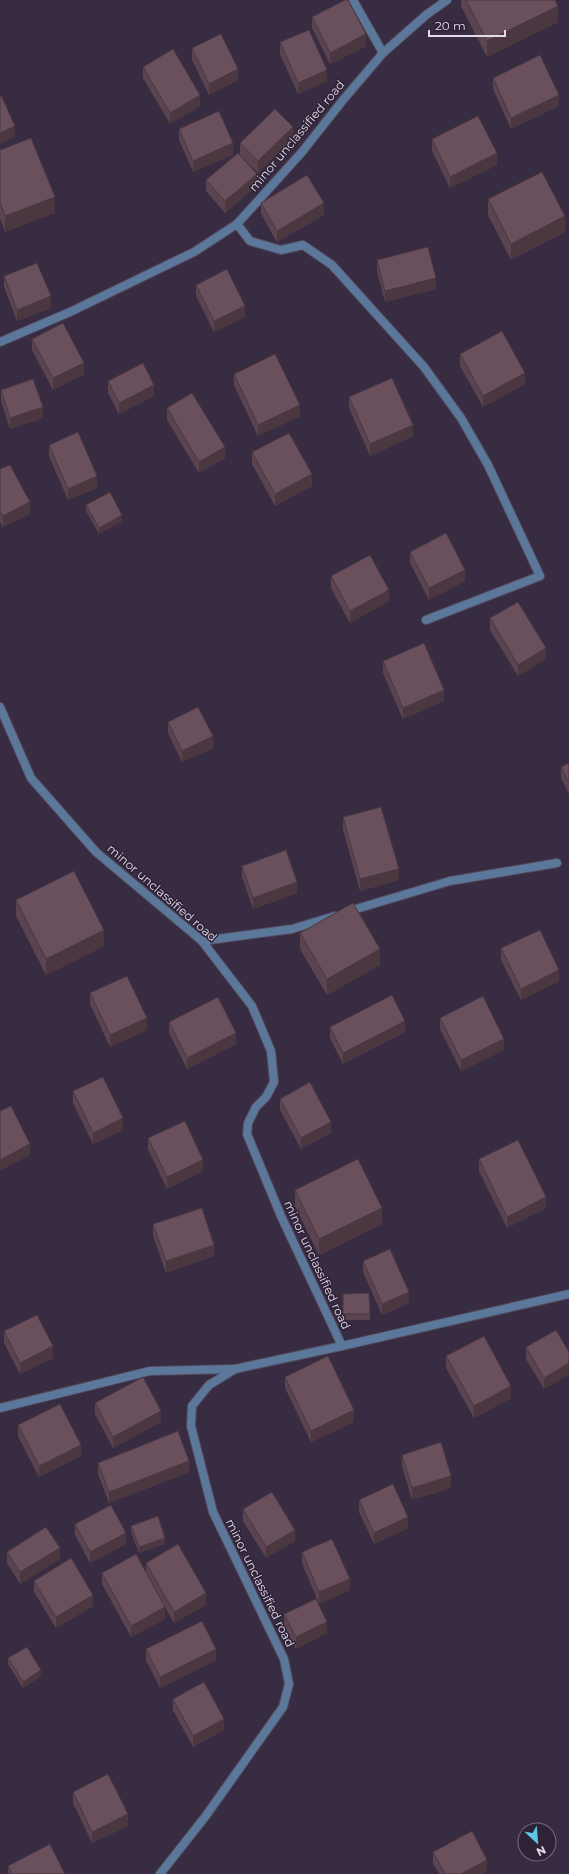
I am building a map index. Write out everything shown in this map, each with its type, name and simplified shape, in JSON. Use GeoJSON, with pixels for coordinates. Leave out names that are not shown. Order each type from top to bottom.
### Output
{"type":"FeatureCollection","features":[{"type":"Feature","properties":{"kind":"street"},"geometry":{"type":"LineString","coordinates":[[353,0],[382,53]]}},
{"type":"Feature","properties":{"kind":"street","name":"minor unclassified road"},"geometry":{"type":"LineString","coordinates":[[0,342],[70,312],[194,252],[238,224],[302,152],[382,53],[426,15],[447,0]]}},
{"type":"Feature","properties":{"kind":"street"},"geometry":{"type":"LineString","coordinates":[[238,224],[250,242],[281,250],[303,245],[332,265],[424,367],[461,418],[488,466],[540,576],[426,620]]}},
{"type":"Feature","properties":{"kind":"street","name":"minor unclassified road"},"geometry":{"type":"LineString","coordinates":[[0,707],[31,778],[96,852],[202,941],[252,1006],[271,1051],[274,1082],[266,1097],[256,1107],[248,1123],[247,1134],[281,1216],[342,1346],[235,1369],[209,1385],[192,1406],[191,1426],[213,1512],[284,1659],[289,1684],[284,1707],[205,1817],[160,1874]]}},
{"type":"Feature","properties":{"kind":"street"},"geometry":{"type":"LineString","coordinates":[[202,941],[292,929],[450,881],[557,863]]}},
{"type":"Feature","properties":{"kind":"street"},"geometry":{"type":"LineString","coordinates":[[342,1346],[569,1294]]}},
{"type":"Feature","properties":{"kind":"street"},"geometry":{"type":"LineString","coordinates":[[0,1408],[150,1371],[235,1369]]}},
{"type":"Feature","properties":{"kind":"building"},"geometry":{"type":"Polygon","coordinates":[[[345,0],[348,0],[366,34],[330,53],[312,17],[345,0]]]}},
{"type":"Feature","properties":{"kind":"building"},"geometry":{"type":"Polygon","coordinates":[[[466,0],[555,0],[558,6],[487,41],[466,0]]]}},
{"type":"Feature","properties":{"kind":"building"},"geometry":{"type":"Polygon","coordinates":[[[309,30],[327,70],[298,83],[280,42],[309,30]]]}},
{"type":"Feature","properties":{"kind":"building"},"geometry":{"type":"Polygon","coordinates":[[[221,34],[238,69],[209,84],[192,48],[221,34]]]}},
{"type":"Feature","properties":{"kind":"building"},"geometry":{"type":"Polygon","coordinates":[[[173,49],[200,95],[170,113],[143,67],[173,49]]]}},
{"type":"Feature","properties":{"kind":"building"},"geometry":{"type":"Polygon","coordinates":[[[540,55],[559,95],[511,118],[493,78],[540,55]]]}},
{"type":"Feature","properties":{"kind":"building"},"geometry":{"type":"Polygon","coordinates":[[[1,95],[15,126],[0,133],[0,96],[1,95]]]}},
{"type":"Feature","properties":{"kind":"building"},"geometry":{"type":"Polygon","coordinates":[[[275,109],[293,127],[258,161],[240,143],[275,109]]]}},
{"type":"Feature","properties":{"kind":"building"},"geometry":{"type":"Polygon","coordinates":[[[219,111],[233,143],[193,161],[179,129],[219,111]]]}},
{"type":"Feature","properties":{"kind":"building"},"geometry":{"type":"Polygon","coordinates":[[[478,116],[497,153],[450,177],[432,139],[478,116]]]}},
{"type":"Feature","properties":{"kind":"building"},"geometry":{"type":"Polygon","coordinates":[[[31,138],[55,197],[5,216],[0,202],[0,150],[31,138]]]}},
{"type":"Feature","properties":{"kind":"building"},"geometry":{"type":"Polygon","coordinates":[[[238,153],[257,174],[225,201],[206,180],[238,153]]]}},
{"type":"Feature","properties":{"kind":"building"},"geometry":{"type":"Polygon","coordinates":[[[542,172],[565,216],[511,244],[488,199],[542,172]]]}},
{"type":"Feature","properties":{"kind":"building"},"geometry":{"type":"Polygon","coordinates":[[[307,175],[324,203],[277,231],[261,203],[307,175]]]}},
{"type":"Feature","properties":{"kind":"building"},"geometry":{"type":"Polygon","coordinates":[[[428,247],[436,278],[385,291],[377,260],[428,247]]]}},
{"type":"Feature","properties":{"kind":"building"},"geometry":{"type":"Polygon","coordinates":[[[37,263],[51,296],[17,310],[4,276],[37,263]]]}},
{"type":"Feature","properties":{"kind":"building"},"geometry":{"type":"Polygon","coordinates":[[[227,269],[245,306],[214,321],[196,285],[227,269]]]}},
{"type":"Feature","properties":{"kind":"building"},"geometry":{"type":"Polygon","coordinates":[[[63,323],[84,363],[53,378],[32,339],[63,323]]]}},
{"type":"Feature","properties":{"kind":"building"},"geometry":{"type":"Polygon","coordinates":[[[502,331],[525,373],[483,396],[460,354],[502,331]]]}},
{"type":"Feature","properties":{"kind":"building"},"geometry":{"type":"Polygon","coordinates":[[[275,354],[300,405],[258,425],[234,374],[275,354]]]}},
{"type":"Feature","properties":{"kind":"building"},"geometry":{"type":"Polygon","coordinates":[[[143,363],[154,385],[119,403],[108,381],[143,363]]]}},
{"type":"Feature","properties":{"kind":"building"},"geometry":{"type":"Polygon","coordinates":[[[392,378],[413,425],[370,444],[349,397],[392,378]]]}},
{"type":"Feature","properties":{"kind":"building"},"geometry":{"type":"Polygon","coordinates":[[[33,379],[43,407],[10,418],[1,390],[33,379]]]}},
{"type":"Feature","properties":{"kind":"building"},"geometry":{"type":"Polygon","coordinates":[[[192,393],[225,447],[199,462],[167,408],[192,393]]]}},
{"type":"Feature","properties":{"kind":"building"},"geometry":{"type":"Polygon","coordinates":[[[78,432],[97,476],[68,489],[49,445],[78,432]]]}},
{"type":"Feature","properties":{"kind":"building"},"geometry":{"type":"Polygon","coordinates":[[[289,433],[312,474],[275,494],[252,452],[289,433]]]}},
{"type":"Feature","properties":{"kind":"building"},"geometry":{"type":"Polygon","coordinates":[[[10,465],[30,502],[3,516],[0,511],[0,469],[10,465]]]}},
{"type":"Feature","properties":{"kind":"building"},"geometry":{"type":"Polygon","coordinates":[[[110,492],[122,515],[99,528],[86,505],[110,492]]]}},
{"type":"Feature","properties":{"kind":"building"},"geometry":{"type":"Polygon","coordinates":[[[446,533],[465,570],[429,588],[410,552],[446,533]]]}},
{"type":"Feature","properties":{"kind":"building"},"geometry":{"type":"Polygon","coordinates":[[[370,555],[389,590],[350,611],[331,576],[370,555]]]}},
{"type":"Feature","properties":{"kind":"building"},"geometry":{"type":"Polygon","coordinates":[[[518,602],[546,648],[518,665],[490,618],[518,602]]]}},
{"type":"Feature","properties":{"kind":"building"},"geometry":{"type":"Polygon","coordinates":[[[424,643],[444,690],[403,708],[383,661],[424,643]]]}},
{"type":"Feature","properties":{"kind":"building"},"geometry":{"type":"Polygon","coordinates":[[[198,707],[213,736],[182,751],[168,722],[198,707]]]}},
{"type":"Feature","properties":{"kind":"building"},"geometry":{"type":"Polygon","coordinates":[[[569,763],[569,783],[561,767],[569,763]]]}},
{"type":"Feature","properties":{"kind":"building"},"geometry":{"type":"Polygon","coordinates":[[[381,807],[399,869],[360,879],[343,817],[381,807]]]}},
{"type":"Feature","properties":{"kind":"building"},"geometry":{"type":"Polygon","coordinates":[[[286,850],[297,882],[253,898],[242,866],[286,850]]]}},
{"type":"Feature","properties":{"kind":"building"},"geometry":{"type":"Polygon","coordinates":[[[74,871],[104,930],[46,959],[16,900],[74,871]]]}},
{"type":"Feature","properties":{"kind":"building"},"geometry":{"type":"Polygon","coordinates":[[[353,903],[380,949],[327,979],[300,933],[353,903]]]}},
{"type":"Feature","properties":{"kind":"building"},"geometry":{"type":"Polygon","coordinates":[[[540,930],[559,970],[521,989],[501,948],[540,930]]]}},
{"type":"Feature","properties":{"kind":"building"},"geometry":{"type":"Polygon","coordinates":[[[127,976],[147,1018],[110,1035],[90,993],[127,976]]]}},
{"type":"Feature","properties":{"kind":"building"},"geometry":{"type":"Polygon","coordinates":[[[392,995],[405,1021],[343,1053],[330,1027],[392,995]]]}},
{"type":"Feature","properties":{"kind":"building"},"geometry":{"type":"Polygon","coordinates":[[[483,996],[504,1039],[461,1060],[440,1018],[483,996]]]}},
{"type":"Feature","properties":{"kind":"building"},"geometry":{"type":"Polygon","coordinates":[[[218,997],[236,1033],[187,1058],[169,1022],[218,997]]]}},
{"type":"Feature","properties":{"kind":"building"},"geometry":{"type":"Polygon","coordinates":[[[103,1077],[123,1118],[93,1133],[73,1091],[103,1077]]]}},
{"type":"Feature","properties":{"kind":"building"},"geometry":{"type":"Polygon","coordinates":[[[310,1082],[331,1122],[301,1138],[280,1099],[310,1082]]]}},
{"type":"Feature","properties":{"kind":"building"},"geometry":{"type":"Polygon","coordinates":[[[11,1106],[30,1144],[0,1160],[0,1111],[11,1106]]]}},
{"type":"Feature","properties":{"kind":"building"},"geometry":{"type":"Polygon","coordinates":[[[185,1121],[203,1160],[167,1177],[148,1138],[185,1121]]]}},
{"type":"Feature","properties":{"kind":"building"},"geometry":{"type":"Polygon","coordinates":[[[518,1140],[546,1197],[507,1217],[479,1159],[518,1140]]]}},
{"type":"Feature","properties":{"kind":"building"},"geometry":{"type":"Polygon","coordinates":[[[358,1159],[382,1208],[319,1239],[295,1190],[358,1159]]]}},
{"type":"Feature","properties":{"kind":"building"},"geometry":{"type":"Polygon","coordinates":[[[202,1208],[214,1245],[166,1261],[153,1224],[202,1208]]]}},
{"type":"Feature","properties":{"kind":"building"},"geometry":{"type":"Polygon","coordinates":[[[390,1249],[409,1292],[382,1304],[363,1261],[390,1249]]]}},
{"type":"Feature","properties":{"kind":"building"},"geometry":{"type":"Polygon","coordinates":[[[369,1293],[370,1314],[343,1314],[343,1294],[369,1293]]]}},
{"type":"Feature","properties":{"kind":"building"},"geometry":{"type":"Polygon","coordinates":[[[37,1315],[53,1346],[20,1363],[4,1331],[37,1315]]]}},
{"type":"Feature","properties":{"kind":"building"},"geometry":{"type":"Polygon","coordinates":[[[556,1330],[569,1352],[569,1363],[544,1378],[526,1347],[556,1330]]]}},
{"type":"Feature","properties":{"kind":"building"},"geometry":{"type":"Polygon","coordinates":[[[484,1336],[511,1386],[474,1406],[446,1356],[484,1336]]]}},
{"type":"Feature","properties":{"kind":"building"},"geometry":{"type":"Polygon","coordinates":[[[328,1356],[354,1410],[311,1431],[285,1377],[328,1356]]]}},
{"type":"Feature","properties":{"kind":"building"},"geometry":{"type":"Polygon","coordinates":[[[143,1377],[161,1411],[113,1437],[95,1403],[143,1377]]]}},
{"type":"Feature","properties":{"kind":"building"},"geometry":{"type":"Polygon","coordinates":[[[60,1404],[81,1445],[39,1466],[18,1425],[60,1404]]]}},
{"type":"Feature","properties":{"kind":"building"},"geometry":{"type":"Polygon","coordinates":[[[178,1431],[189,1461],[109,1492],[98,1463],[178,1431]]]}},
{"type":"Feature","properties":{"kind":"building"},"geometry":{"type":"Polygon","coordinates":[[[441,1442],[451,1476],[412,1488],[402,1455],[441,1442]]]}},
{"type":"Feature","properties":{"kind":"building"},"geometry":{"type":"Polygon","coordinates":[[[393,1484],[408,1517],[374,1533],[359,1500],[393,1484]]]}},
{"type":"Feature","properties":{"kind":"building"},"geometry":{"type":"Polygon","coordinates":[[[272,1492],[295,1530],[266,1547],[243,1509],[272,1492]]]}},
{"type":"Feature","properties":{"kind":"building"},"geometry":{"type":"Polygon","coordinates":[[[111,1505],[126,1533],[90,1552],[75,1524],[111,1505]]]}},
{"type":"Feature","properties":{"kind":"building"},"geometry":{"type":"Polygon","coordinates":[[[158,1516],[165,1538],[139,1547],[131,1526],[158,1516]]]}},
{"type":"Feature","properties":{"kind":"building"},"geometry":{"type":"Polygon","coordinates":[[[46,1527],[60,1548],[20,1572],[7,1552],[46,1527]]]}},
{"type":"Feature","properties":{"kind":"building"},"geometry":{"type":"Polygon","coordinates":[[[332,1539],[350,1579],[319,1592],[302,1552],[332,1539]]]}},
{"type":"Feature","properties":{"kind":"building"},"geometry":{"type":"Polygon","coordinates":[[[178,1544],[206,1593],[174,1612],[146,1563],[178,1544]]]}},
{"type":"Feature","properties":{"kind":"building"},"geometry":{"type":"Polygon","coordinates":[[[136,1554],[165,1607],[131,1626],[102,1573],[136,1554]]]}},
{"type":"Feature","properties":{"kind":"building"},"geometry":{"type":"Polygon","coordinates":[[[71,1558],[93,1595],[56,1617],[34,1581],[71,1558]]]}},
{"type":"Feature","properties":{"kind":"building"},"geometry":{"type":"Polygon","coordinates":[[[316,1599],[327,1622],[296,1637],[284,1614],[316,1599]]]}},
{"type":"Feature","properties":{"kind":"building"},"geometry":{"type":"Polygon","coordinates":[[[202,1621],[216,1649],[160,1677],[146,1649],[202,1621]]]}},
{"type":"Feature","properties":{"kind":"building"},"geometry":{"type":"Polygon","coordinates":[[[27,1647],[41,1670],[23,1682],[8,1658],[27,1647]]]}},
{"type":"Feature","properties":{"kind":"building"},"geometry":{"type":"Polygon","coordinates":[[[204,1682],[224,1719],[193,1736],[173,1699],[204,1682]]]}},
{"type":"Feature","properties":{"kind":"building"},"geometry":{"type":"Polygon","coordinates":[[[108,1774],[128,1814],[92,1832],[73,1792],[108,1774]]]}},
{"type":"Feature","properties":{"kind":"building"},"geometry":{"type":"Polygon","coordinates":[[[472,1831],[487,1860],[461,1874],[445,1874],[433,1852],[472,1831]]]}},
{"type":"Feature","properties":{"kind":"building"},"geometry":{"type":"Polygon","coordinates":[[[50,1844],[65,1874],[12,1874],[8,1866],[50,1844]]]}}]}
